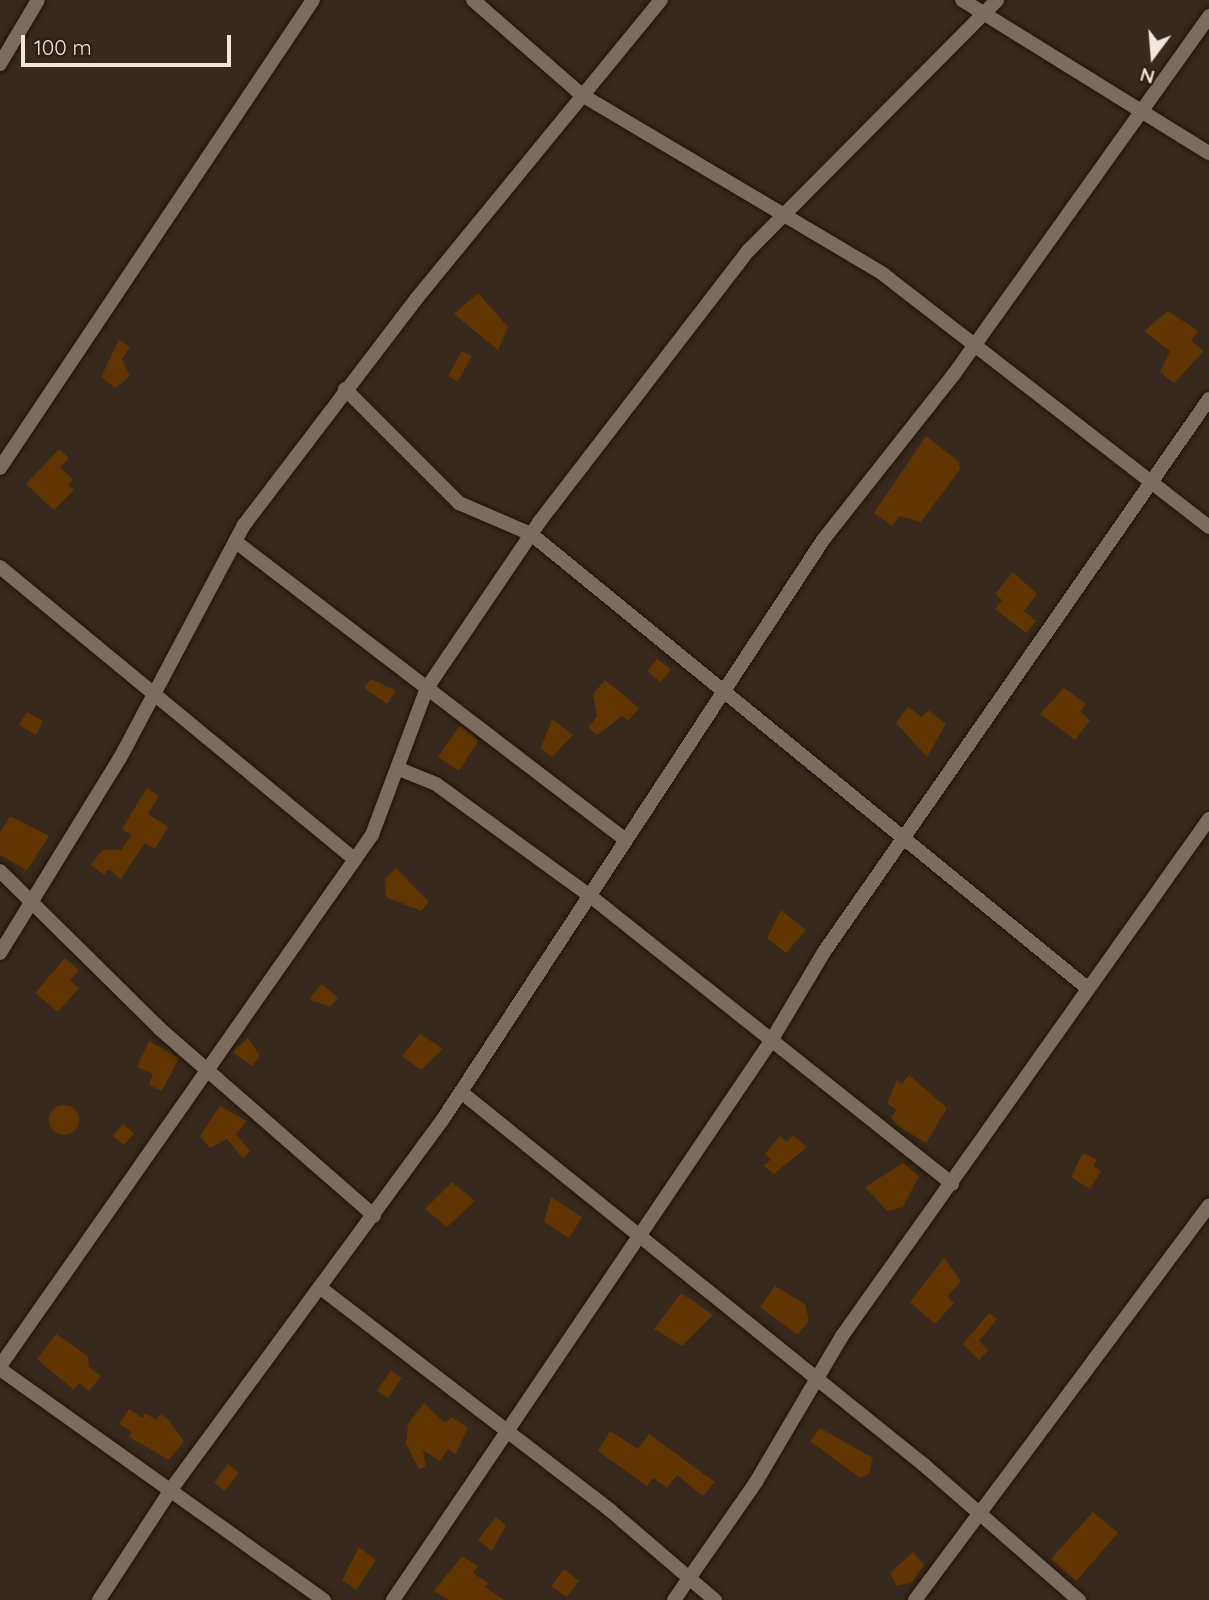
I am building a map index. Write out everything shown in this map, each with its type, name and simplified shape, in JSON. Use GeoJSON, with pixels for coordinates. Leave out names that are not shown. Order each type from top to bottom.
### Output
{"type":"FeatureCollection","features":[{"type":"Feature","properties":{"kind":"street"},"geometry":{"type":"LineString","coordinates":[[0,62],[38,0]]}},
{"type":"Feature","properties":{"kind":"street"},"geometry":{"type":"LineString","coordinates":[[0,468],[313,0]]}},
{"type":"Feature","properties":{"kind":"street"},"geometry":{"type":"LineString","coordinates":[[473,0],[582,94],[788,214],[976,342],[1147,482],[1209,527]]}},
{"type":"Feature","properties":{"kind":"street"},"geometry":{"type":"LineString","coordinates":[[0,953],[156,693],[236,542],[345,389],[661,0]]}},
{"type":"Feature","properties":{"kind":"street"},"geometry":{"type":"LineString","coordinates":[[962,0],[1141,108],[1209,153]]}},
{"type":"Feature","properties":{"kind":"street"},"geometry":{"type":"LineString","coordinates":[[324,1600],[172,1488],[0,1367],[205,1068],[355,860],[388,803],[426,688],[531,534],[749,250],[986,15],[997,0]]}},
{"type":"Feature","properties":{"kind":"street"},"geometry":{"type":"LineString","coordinates":[[99,1600],[172,1488],[321,1289],[461,1092],[823,540],[976,342],[1209,16]]}},
{"type":"Feature","properties":{"kind":"street"},"geometry":{"type":"LineString","coordinates":[[345,389],[459,503],[531,534],[1086,987]]}},
{"type":"Feature","properties":{"kind":"street"},"geometry":{"type":"LineString","coordinates":[[393,1600],[509,1434],[541,1373],[771,1041],[824,952],[1147,482],[1209,399]]}},
{"type":"Feature","properties":{"kind":"street"},"geometry":{"type":"LineString","coordinates":[[236,542],[625,839]]}},
{"type":"Feature","properties":{"kind":"street"},"geometry":{"type":"LineString","coordinates":[[0,567],[82,639],[156,693],[355,860]]}},
{"type":"Feature","properties":{"kind":"street"},"geometry":{"type":"LineString","coordinates":[[399,769],[436,784],[589,895],[951,1184]]}},
{"type":"Feature","properties":{"kind":"street"},"geometry":{"type":"LineString","coordinates":[[674,1600],[816,1380],[1086,987],[1209,818]]}},
{"type":"Feature","properties":{"kind":"street"},"geometry":{"type":"LineString","coordinates":[[0,872],[205,1068],[373,1216]]}},
{"type":"Feature","properties":{"kind":"street"},"geometry":{"type":"LineString","coordinates":[[461,1092],[639,1231],[1079,1600]]}},
{"type":"Feature","properties":{"kind":"street"},"geometry":{"type":"LineString","coordinates":[[915,1600],[981,1516],[1209,1206]]}},
{"type":"Feature","properties":{"kind":"street"},"geometry":{"type":"LineString","coordinates":[[321,1289],[509,1434],[715,1600]]}},
{"type":"Feature","properties":{"kind":"building"},"geometry":{"type":"Polygon","coordinates":[[[478,293],[508,327],[498,350],[454,314],[478,293]]]}},
{"type":"Feature","properties":{"kind":"building"},"geometry":{"type":"Polygon","coordinates":[[[1168,311],[1198,331],[1191,341],[1204,351],[1174,383],[1160,372],[1170,351],[1144,331],[1168,311]]]}},
{"type":"Feature","properties":{"kind":"building"},"geometry":{"type":"Polygon","coordinates":[[[119,340],[130,347],[122,359],[130,376],[115,388],[101,377],[119,340]]]}},
{"type":"Feature","properties":{"kind":"building"},"geometry":{"type":"Polygon","coordinates":[[[462,351],[472,356],[458,381],[448,376],[462,351]]]}},
{"type":"Feature","properties":{"kind":"building"},"geometry":{"type":"Polygon","coordinates":[[[926,436],[959,462],[960,469],[921,522],[899,516],[892,526],[874,513],[926,436]]]}},
{"type":"Feature","properties":{"kind":"building"},"geometry":{"type":"Polygon","coordinates":[[[59,449],[69,458],[60,467],[73,480],[68,485],[74,490],[54,510],[26,484],[59,449]]]}},
{"type":"Feature","properties":{"kind":"building"},"geometry":{"type":"Polygon","coordinates":[[[1013,572],[1037,594],[1024,611],[1036,621],[1026,633],[995,609],[1002,600],[995,594],[1013,572]]]}},
{"type":"Feature","properties":{"kind":"building"},"geometry":{"type":"Polygon","coordinates":[[[657,659],[671,670],[660,682],[647,671],[657,659]]]}},
{"type":"Feature","properties":{"kind":"building"},"geometry":{"type":"Polygon","coordinates":[[[371,679],[396,691],[387,704],[364,688],[371,679]]]}},
{"type":"Feature","properties":{"kind":"building"},"geometry":{"type":"Polygon","coordinates":[[[605,680],[639,708],[628,721],[622,716],[597,735],[588,728],[597,716],[593,694],[605,680]]]}},
{"type":"Feature","properties":{"kind":"building"},"geometry":{"type":"Polygon","coordinates":[[[1064,688],[1086,704],[1080,712],[1090,720],[1075,740],[1040,714],[1064,688]]]}},
{"type":"Feature","properties":{"kind":"building"},"geometry":{"type":"Polygon","coordinates":[[[908,707],[922,717],[928,710],[946,724],[927,757],[896,723],[908,707]]]}},
{"type":"Feature","properties":{"kind":"building"},"geometry":{"type":"Polygon","coordinates":[[[27,712],[43,721],[36,735],[19,725],[27,712]]]}},
{"type":"Feature","properties":{"kind":"building"},"geometry":{"type":"Polygon","coordinates":[[[552,719],[573,735],[552,757],[541,748],[552,719]]]}},
{"type":"Feature","properties":{"kind":"building"},"geometry":{"type":"Polygon","coordinates":[[[460,725],[478,741],[459,771],[438,757],[460,725]]]}},
{"type":"Feature","properties":{"kind":"building"},"geometry":{"type":"Polygon","coordinates":[[[147,788],[159,796],[148,814],[168,827],[155,849],[145,843],[121,879],[108,869],[104,875],[91,865],[102,850],[121,850],[132,835],[122,829],[147,788]]]}},
{"type":"Feature","properties":{"kind":"building"},"geometry":{"type":"Polygon","coordinates":[[[10,816],[49,836],[27,870],[0,855],[0,833],[10,816]]]}},
{"type":"Feature","properties":{"kind":"building"},"geometry":{"type":"Polygon","coordinates":[[[396,868],[429,902],[421,911],[386,897],[385,879],[396,868]]]}},
{"type":"Feature","properties":{"kind":"building"},"geometry":{"type":"Polygon","coordinates":[[[781,910],[806,930],[786,953],[767,938],[781,910]]]}},
{"type":"Feature","properties":{"kind":"building"},"geometry":{"type":"Polygon","coordinates":[[[65,958],[79,970],[70,981],[79,988],[58,1012],[35,993],[65,958]]]}},
{"type":"Feature","properties":{"kind":"building"},"geometry":{"type":"Polygon","coordinates":[[[322,984],[338,998],[330,1007],[309,999],[322,984]]]}},
{"type":"Feature","properties":{"kind":"building"},"geometry":{"type":"Polygon","coordinates":[[[420,1034],[443,1049],[421,1070],[402,1056],[420,1034]]]}},
{"type":"Feature","properties":{"kind":"building"},"geometry":{"type":"Polygon","coordinates":[[[248,1038],[260,1056],[252,1066],[232,1052],[248,1038]]]}},
{"type":"Feature","properties":{"kind":"building"},"geometry":{"type":"Polygon","coordinates":[[[149,1041],[179,1058],[162,1091],[149,1085],[153,1074],[137,1067],[149,1041]]]}},
{"type":"Feature","properties":{"kind":"building"},"geometry":{"type":"Polygon","coordinates":[[[909,1075],[947,1108],[926,1143],[898,1126],[891,1117],[897,1110],[887,1103],[897,1080],[902,1084],[909,1075]]]}},
{"type":"Feature","properties":{"kind":"building"},"geometry":{"type":"Polygon","coordinates":[[[64,1105],[75,1109],[79,1120],[75,1131],[64,1135],[53,1131],[49,1120],[53,1109],[64,1105]]]}},
{"type":"Feature","properties":{"kind":"building"},"geometry":{"type":"Polygon","coordinates":[[[220,1106],[247,1121],[236,1134],[250,1151],[243,1158],[227,1139],[210,1148],[200,1136],[220,1106]]]}},
{"type":"Feature","properties":{"kind":"building"},"geometry":{"type":"Polygon","coordinates":[[[123,1124],[134,1133],[124,1145],[113,1136],[123,1124]]]}},
{"type":"Feature","properties":{"kind":"building"},"geometry":{"type":"Polygon","coordinates":[[[793,1135],[807,1147],[774,1174],[764,1166],[771,1159],[765,1154],[780,1136],[787,1142],[793,1135]]]}},
{"type":"Feature","properties":{"kind":"building"},"geometry":{"type":"Polygon","coordinates":[[[1083,1153],[1097,1160],[1093,1166],[1101,1171],[1090,1189],[1071,1177],[1083,1153]]]}},
{"type":"Feature","properties":{"kind":"building"},"geometry":{"type":"Polygon","coordinates":[[[903,1163],[919,1176],[903,1207],[887,1211],[865,1187],[903,1163]]]}},
{"type":"Feature","properties":{"kind":"building"},"geometry":{"type":"Polygon","coordinates":[[[452,1182],[475,1201],[447,1227],[425,1209],[452,1182]]]}},
{"type":"Feature","properties":{"kind":"building"},"geometry":{"type":"Polygon","coordinates":[[[551,1197],[582,1217],[569,1238],[544,1222],[551,1197]]]}},
{"type":"Feature","properties":{"kind":"building"},"geometry":{"type":"Polygon","coordinates":[[[944,1258],[961,1281],[947,1297],[954,1303],[935,1324],[910,1302],[944,1258]]]}},
{"type":"Feature","properties":{"kind":"building"},"geometry":{"type":"Polygon","coordinates":[[[775,1286],[805,1304],[809,1320],[798,1335],[760,1307],[775,1286]]]}},
{"type":"Feature","properties":{"kind":"building"},"geometry":{"type":"Polygon","coordinates":[[[681,1293],[713,1315],[682,1346],[654,1329],[681,1293]]]}},
{"type":"Feature","properties":{"kind":"building"},"geometry":{"type":"Polygon","coordinates":[[[989,1313],[997,1319],[979,1341],[988,1350],[979,1360],[963,1344],[989,1313]]]}},
{"type":"Feature","properties":{"kind":"building"},"geometry":{"type":"Polygon","coordinates":[[[56,1334],[88,1356],[89,1367],[101,1376],[89,1391],[79,1383],[74,1390],[37,1359],[56,1334]]]}},
{"type":"Feature","properties":{"kind":"building"},"geometry":{"type":"Polygon","coordinates":[[[391,1371],[402,1378],[388,1398],[377,1391],[391,1371]]]}},
{"type":"Feature","properties":{"kind":"building"},"geometry":{"type":"Polygon","coordinates":[[[424,1403],[445,1423],[452,1417],[468,1428],[456,1454],[448,1449],[440,1461],[423,1450],[426,1467],[419,1469],[406,1444],[408,1424],[424,1403]]]}},
{"type":"Feature","properties":{"kind":"building"},"geometry":{"type":"Polygon","coordinates":[[[129,1409],[142,1418],[145,1413],[156,1420],[160,1414],[168,1419],[184,1441],[169,1460],[129,1437],[132,1432],[119,1424],[129,1409]]]}},
{"type":"Feature","properties":{"kind":"building"},"geometry":{"type":"Polygon","coordinates":[[[820,1428],[873,1458],[869,1474],[860,1478],[810,1441],[820,1428]]]}},
{"type":"Feature","properties":{"kind":"building"},"geometry":{"type":"Polygon","coordinates":[[[610,1431],[638,1449],[649,1434],[715,1482],[703,1496],[677,1475],[667,1488],[653,1478],[647,1486],[598,1451],[610,1431]]]}},
{"type":"Feature","properties":{"kind":"building"},"geometry":{"type":"Polygon","coordinates":[[[228,1464],[239,1473],[225,1491],[214,1483],[228,1464]]]}},
{"type":"Feature","properties":{"kind":"building"},"geometry":{"type":"Polygon","coordinates":[[[1093,1512],[1118,1533],[1076,1581],[1051,1559],[1093,1512]]]}},
{"type":"Feature","properties":{"kind":"building"},"geometry":{"type":"Polygon","coordinates":[[[496,1517],[506,1525],[492,1551],[478,1540],[496,1517]]]}},
{"type":"Feature","properties":{"kind":"building"},"geometry":{"type":"Polygon","coordinates":[[[359,1547],[376,1560],[356,1590],[342,1580],[359,1547]]]}},
{"type":"Feature","properties":{"kind":"building"},"geometry":{"type":"Polygon","coordinates":[[[913,1552],[924,1565],[912,1582],[897,1586],[890,1573],[913,1552]]]}},
{"type":"Feature","properties":{"kind":"building"},"geometry":{"type":"Polygon","coordinates":[[[462,1556],[478,1566],[473,1573],[488,1583],[485,1587],[504,1600],[449,1600],[434,1591],[462,1556]]]}},
{"type":"Feature","properties":{"kind":"building"},"geometry":{"type":"Polygon","coordinates":[[[564,1569],[579,1581],[567,1597],[551,1586],[564,1569]]]}}]}
